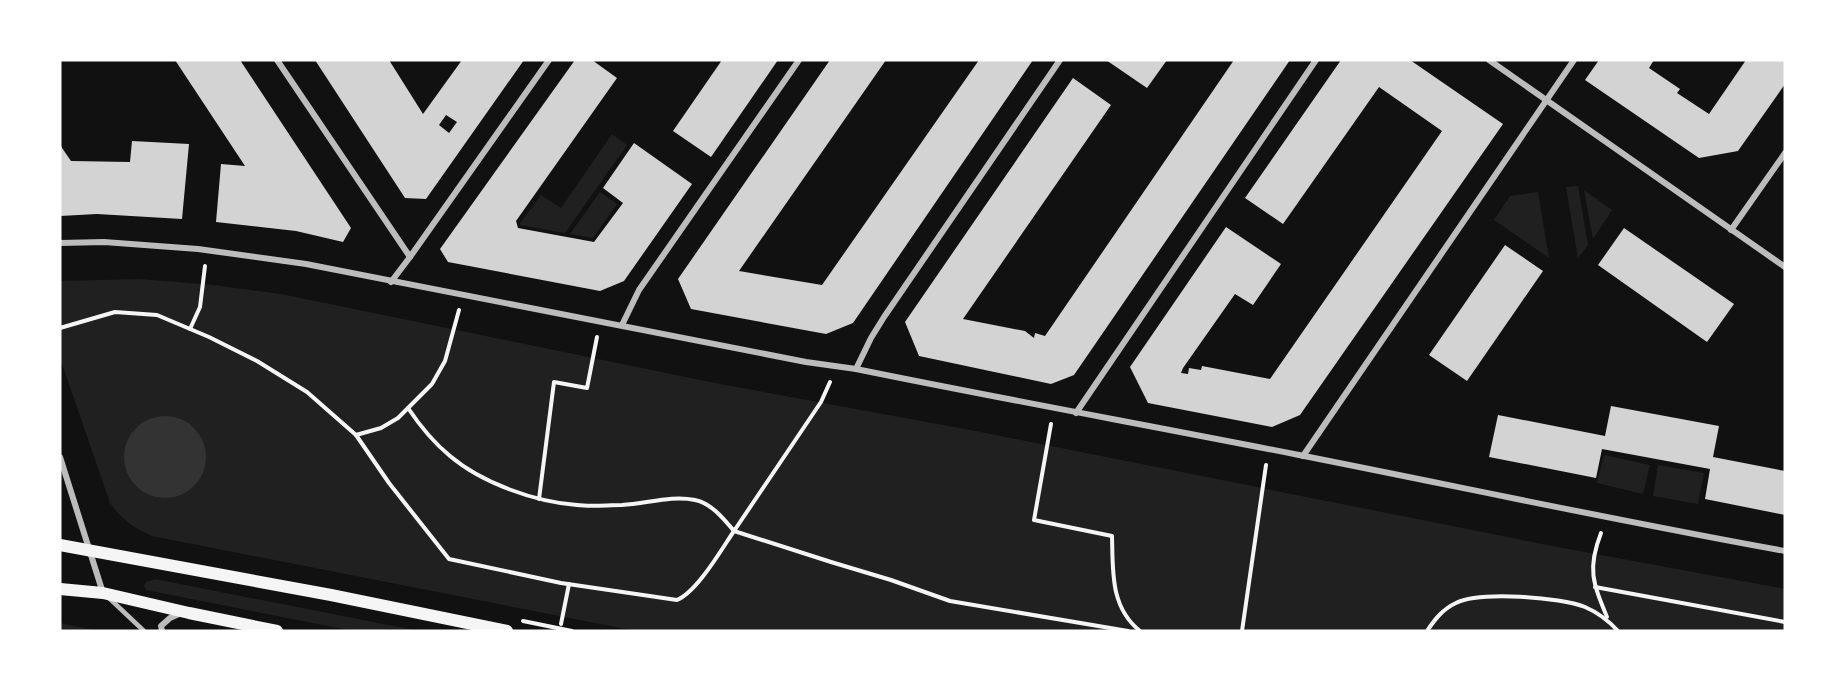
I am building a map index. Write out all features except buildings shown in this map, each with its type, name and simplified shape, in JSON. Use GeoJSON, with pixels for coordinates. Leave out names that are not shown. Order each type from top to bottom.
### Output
{"type":"FeatureCollection","features":[{"type":"Feature","properties":{"kind":"main road"},"geometry":{"type":"LineString","coordinates":[[60,545],[331,595],[507,631]]}},
{"type":"Feature","properties":{"kind":"main road"},"geometry":{"type":"LineString","coordinates":[[60,589],[103,593],[277,631]]}},
{"type":"Feature","properties":{"kind":"street"},"geometry":{"type":"LineString","coordinates":[[277,60],[410,256]]}},
{"type":"Feature","properties":{"kind":"street"},"geometry":{"type":"LineString","coordinates":[[391,282],[549,60]]}},
{"type":"Feature","properties":{"kind":"street"},"geometry":{"type":"LineString","coordinates":[[622,325],[639,290],[799,60]]}},
{"type":"Feature","properties":{"kind":"street"},"geometry":{"type":"LineString","coordinates":[[856,369],[880,324],[1060,60]]}},
{"type":"Feature","properties":{"kind":"street"},"geometry":{"type":"LineString","coordinates":[[1076,413],[1316,60]]}},
{"type":"Feature","properties":{"kind":"street"},"geometry":{"type":"LineString","coordinates":[[1489,60],[1785,267]]}},
{"type":"Feature","properties":{"kind":"street"},"geometry":{"type":"LineString","coordinates":[[1303,456],[1545,99],[1574,60]]}},
{"type":"Feature","properties":{"kind":"street"},"geometry":{"type":"LineString","coordinates":[[1731,230],[1785,153]]}},
{"type":"Feature","properties":{"kind":"street"},"geometry":{"type":"LineString","coordinates":[[60,243],[104,242],[207,250],[306,264],[1785,551]]}},
{"type":"Feature","properties":{"kind":"street"},"geometry":{"type":"LineString","coordinates":[[60,457],[103,593]]}},
{"type":"Feature","properties":{"kind":"street"},"geometry":{"type":"LineString","coordinates":[[162,631],[161,626],[164,622],[183,612]]}},
{"type":"Feature","properties":{"kind":"lane"},"geometry":{"type":"LineString","coordinates":[[103,593],[144,631]]}},
{"type":"Feature","properties":{"kind":"path"},"geometry":{"type":"LineString","coordinates":[[190,329],[200,307],[207,250]]}},
{"type":"Feature","properties":{"kind":"path"},"geometry":{"type":"LineString","coordinates":[[356,435],[381,428],[398,418],[432,384],[445,361],[454,334],[462,295]]}},
{"type":"Feature","properties":{"kind":"path"},"geometry":{"type":"LineString","coordinates":[[60,328],[115,312],[157,315],[257,360],[308,392],[356,435],[389,483],[449,559],[568,584],[676,600],[685,597],[734,531],[821,402],[836,367]]}},
{"type":"Feature","properties":{"kind":"path"},"geometry":{"type":"LineString","coordinates":[[539,499],[554,382],[587,388],[600,321]]}},
{"type":"Feature","properties":{"kind":"path"},"geometry":{"type":"LineString","coordinates":[[408,408],[425,432],[451,458],[491,482],[539,499],[577,505],[625,505],[672,499],[697,500],[716,511],[734,531],[950,601],[1128,631]]}},
{"type":"Feature","properties":{"kind":"path"},"geometry":{"type":"LineString","coordinates":[[1054,409],[1034,520],[1112,536],[1113,577],[1119,602],[1129,622],[1140,631]]}},
{"type":"Feature","properties":{"kind":"path"},"geometry":{"type":"LineString","coordinates":[[1242,631],[1268,449]]}},
{"type":"Feature","properties":{"kind":"path"},"geometry":{"type":"LineString","coordinates":[[1606,518],[1593,554],[1592,576],[1607,618],[1618,631]]}},
{"type":"Feature","properties":{"kind":"path"},"geometry":{"type":"LineString","coordinates":[[561,624],[568,584]]}},
{"type":"Feature","properties":{"kind":"path"},"geometry":{"type":"LineString","coordinates":[[1595,587],[1785,622]]}},
{"type":"Feature","properties":{"kind":"path"},"geometry":{"type":"LineString","coordinates":[[1426,631],[1440,613],[1458,601],[1493,596],[1565,601],[1584,606],[1607,618]]}},
{"type":"Feature","properties":{"kind":"shaded area"},"geometry":{"type":"Polygon","coordinates":[[[612,134],[627,145],[565,233],[519,225],[541,195],[561,208],[612,134]]]}},
{"type":"Feature","properties":{"kind":"shaded area"},"geometry":{"type":"Polygon","coordinates":[[[1578,186],[1588,245],[1578,258],[1566,187],[1578,186]]]}},
{"type":"Feature","properties":{"kind":"shaded area"},"geometry":{"type":"Polygon","coordinates":[[[1584,190],[1612,210],[1593,239],[1584,190]]]}},
{"type":"Feature","properties":{"kind":"shaded area"},"geometry":{"type":"Polygon","coordinates":[[[600,192],[617,204],[593,238],[570,234],[600,192]]]}},
{"type":"Feature","properties":{"kind":"shaded area"},"geometry":{"type":"Polygon","coordinates":[[[1538,192],[1549,258],[1494,220],[1510,196],[1538,192]]]}},
{"type":"Feature","properties":{"kind":"shaded area"},"geometry":{"type":"Polygon","coordinates":[[[139,279],[213,285],[281,294],[715,383],[981,432],[1552,546],[1785,589],[1785,631],[636,631],[152,536],[128,522],[110,503],[60,358],[60,281],[139,279]]]}},
{"type":"Feature","properties":{"kind":"shaded area"},"geometry":{"type":"Polygon","coordinates":[[[165,416],[181,420],[194,428],[202,441],[206,457],[202,473],[194,486],[181,494],[165,498],[149,494],[136,486],[128,473],[124,457],[128,441],[136,428],[149,420],[165,416]]]}},
{"type":"Feature","properties":{"kind":"shaded area"},"geometry":{"type":"Polygon","coordinates":[[[1604,455],[1650,465],[1643,494],[1597,483],[1604,455]]]}},
{"type":"Feature","properties":{"kind":"shaded area"},"geometry":{"type":"Polygon","coordinates":[[[1658,465],[1704,473],[1698,504],[1653,496],[1658,465]]]}},
{"type":"Feature","properties":{"kind":"shaded area"},"geometry":{"type":"Polygon","coordinates":[[[155,579],[419,631],[353,631],[146,590],[144,586],[146,582],[155,579]]]}},
{"type":"Feature","properties":{"kind":"shaded area"},"geometry":{"type":"Polygon","coordinates":[[[60,623],[98,631],[60,631],[60,623]]]}}]}
